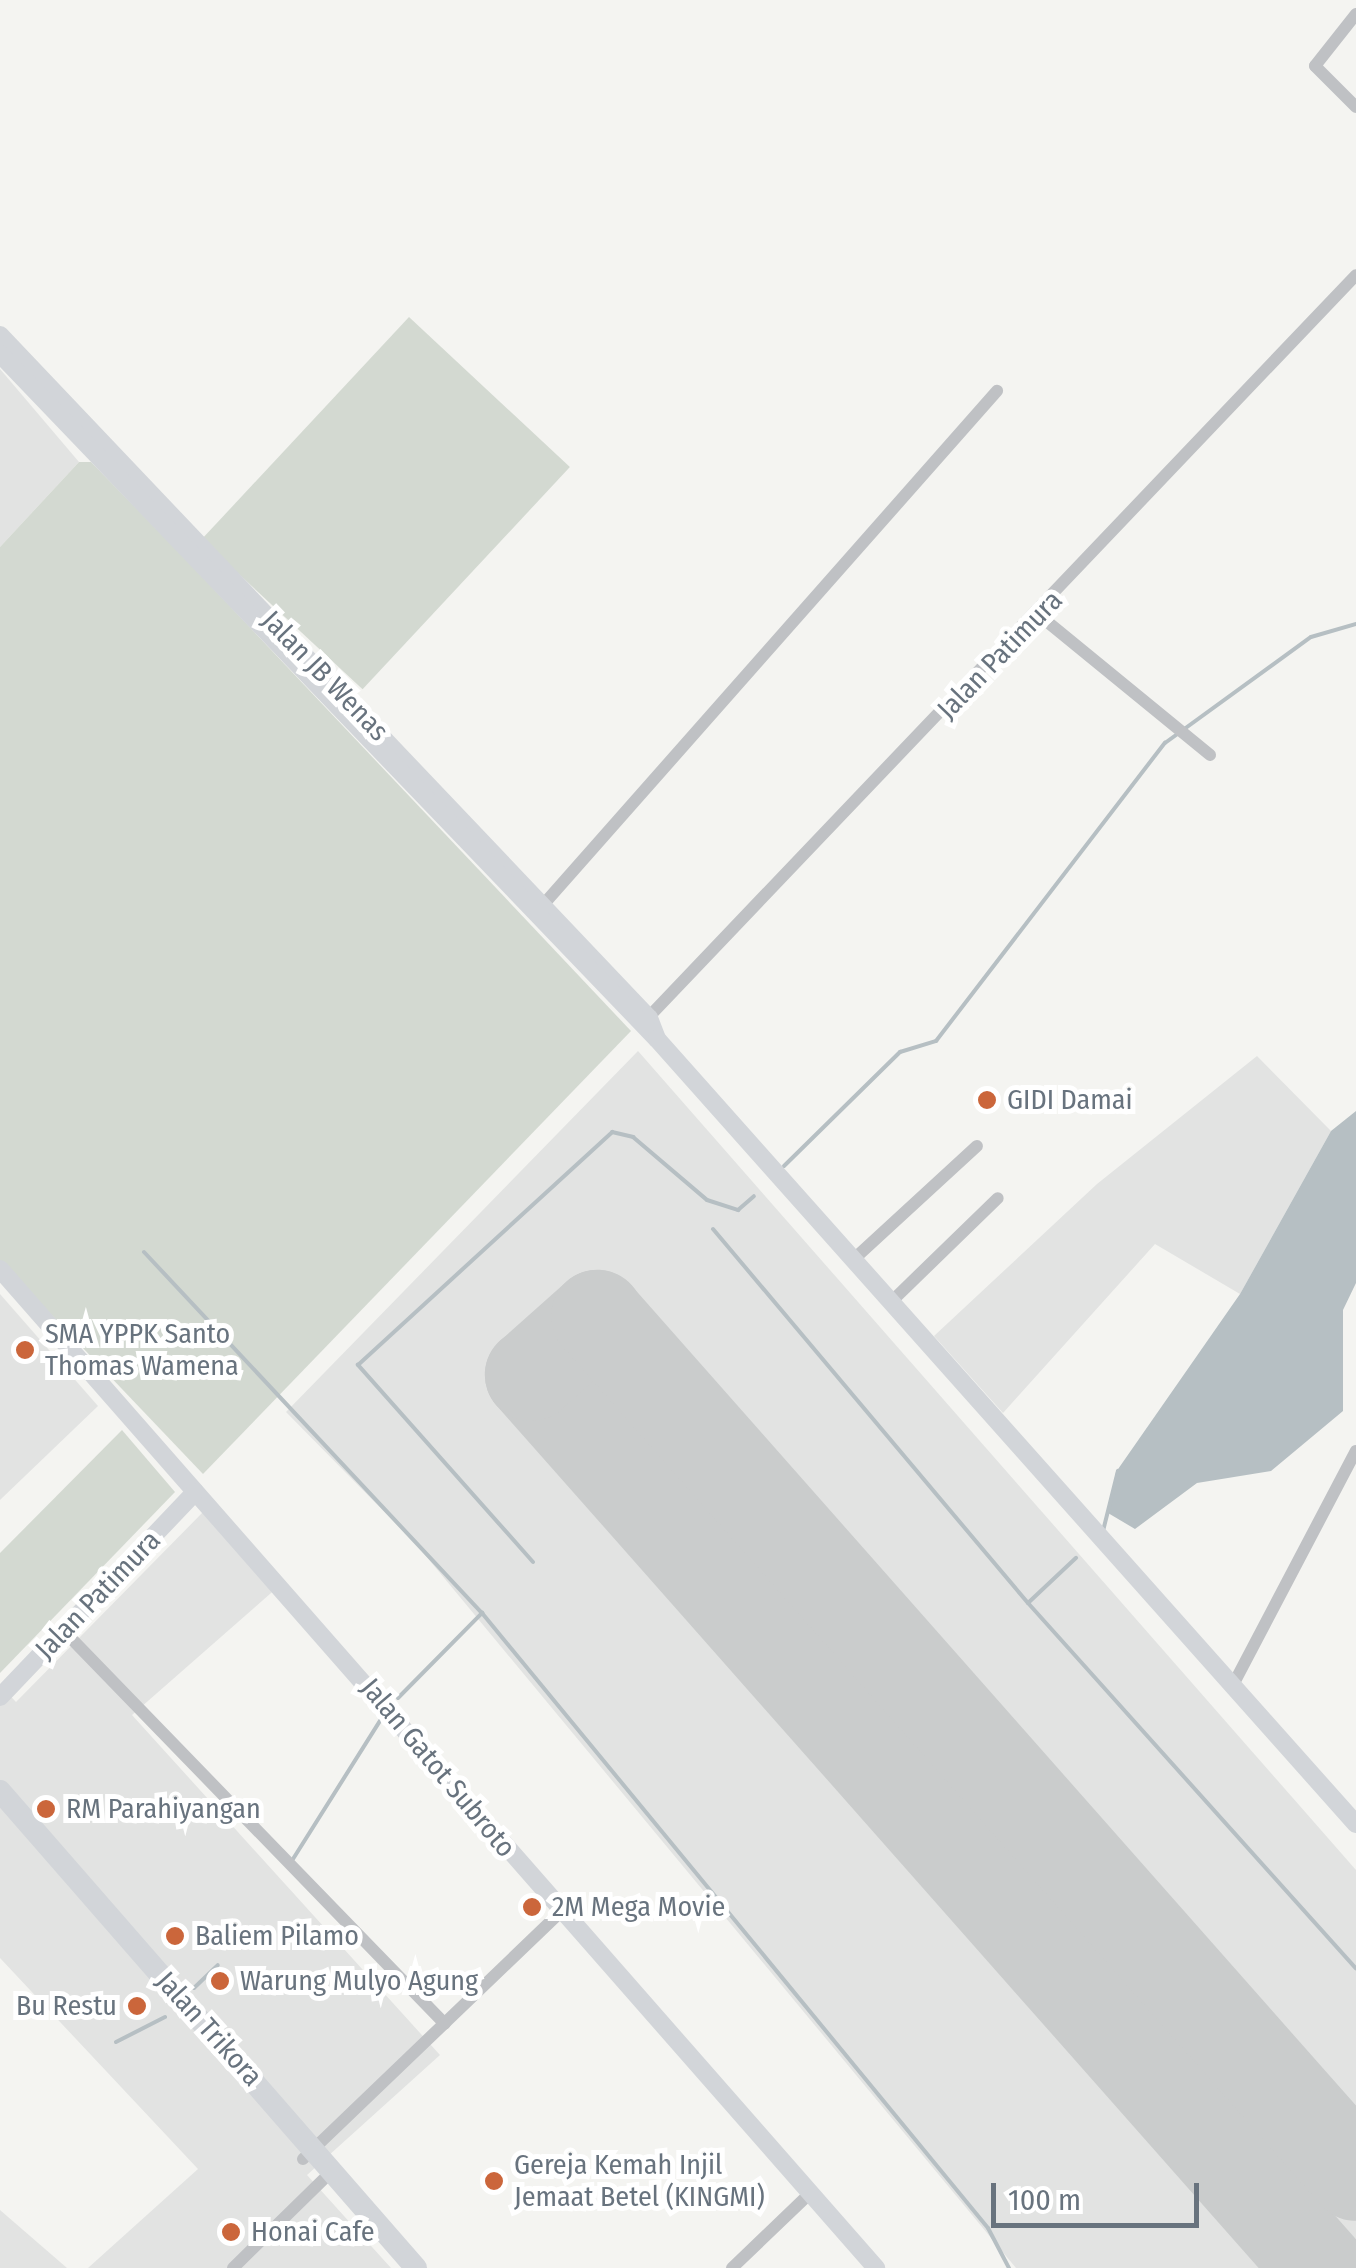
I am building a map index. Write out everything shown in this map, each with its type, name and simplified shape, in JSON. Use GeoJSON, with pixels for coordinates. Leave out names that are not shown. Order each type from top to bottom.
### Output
{"type":"FeatureCollection","features":[{"type":"Feature","properties":{"kind":"highway","name":"Jalan Trikora"},"geometry":{"type":"LineString","coordinates":[[0,1791],[327,2175],[416,2268]]}},
{"type":"Feature","properties":{"kind":"highway","name":"Jalan Trikora"},"geometry":{"type":"LineString","coordinates":[[0,1811],[309,2154]]}},
{"type":"Feature","properties":{"kind":"highway","name":"Jalan Trikora"},"geometry":{"type":"LineString","coordinates":[[327,2175],[397,2268]]}},
{"type":"Feature","properties":{"kind":"main road","name":"Jalan JB Wenas"},"geometry":{"type":"LineString","coordinates":[[0,335],[36,383],[644,1023]]}},
{"type":"Feature","properties":{"kind":"main road","name":"Jalan JB Wenas"},"geometry":{"type":"LineString","coordinates":[[0,354],[36,383]]}},
{"type":"Feature","properties":{"kind":"main road","name":"Jalan JB Wenas"},"geometry":{"type":"LineString","coordinates":[[336,698],[543,905],[644,1023]]}},
{"type":"Feature","properties":{"kind":"main road"},"geometry":{"type":"LineString","coordinates":[[644,1023],[1356,1824]]}},
{"type":"Feature","properties":{"kind":"main road","name":"Jalan Gatot Subroto"},"geometry":{"type":"LineString","coordinates":[[0,1270],[876,2268]]}},
{"type":"Feature","properties":{"kind":"main road","name":"Jalan Patimura"},"geometry":{"type":"LineString","coordinates":[[0,1697],[195,1492]]}},
{"type":"Feature","properties":{"kind":"street"},"geometry":{"type":"LineString","coordinates":[[1356,14],[1315,66],[1356,108]]}},
{"type":"Feature","properties":{"kind":"street","name":"Jalan Patimura"},"geometry":{"type":"LineString","coordinates":[[644,1023],[1039,614],[1356,275]]}},
{"type":"Feature","properties":{"kind":"street"},"geometry":{"type":"LineString","coordinates":[[543,905],[997,390]]}},
{"type":"Feature","properties":{"kind":"street"},"geometry":{"type":"LineString","coordinates":[[1039,614],[1210,755]]}},
{"type":"Feature","properties":{"kind":"street"},"geometry":{"type":"LineString","coordinates":[[854,1259],[977,1146]]}},
{"type":"Feature","properties":{"kind":"street"},"geometry":{"type":"LineString","coordinates":[[893,1300],[998,1198]]}},
{"type":"Feature","properties":{"kind":"street"},"geometry":{"type":"LineString","coordinates":[[1234,1683],[1356,1450]]}},
{"type":"Feature","properties":{"kind":"street"},"geometry":{"type":"LineString","coordinates":[[64,1631],[445,2024]]}},
{"type":"Feature","properties":{"kind":"street"},"geometry":{"type":"LineString","coordinates":[[309,2154],[561,1912]]}},
{"type":"Feature","properties":{"kind":"street"},"geometry":{"type":"LineString","coordinates":[[232,2268],[327,2175]]}},
{"type":"Feature","properties":{"kind":"street"},"geometry":{"type":"LineString","coordinates":[[732,2268],[808,2195]]}},
{"type":"Feature","properties":{"kind":"shaded area"},"geometry":{"type":"Polygon","coordinates":[[[409,317],[570,467],[363,689],[202,539],[409,317]]]}},
{"type":"Feature","properties":{"kind":"shaded area"},"geometry":{"type":"Polygon","coordinates":[[[0,369],[79,462],[0,547],[0,369]]]}},
{"type":"Feature","properties":{"kind":"shaded area"},"geometry":{"type":"Polygon","coordinates":[[[79,462],[91,462],[174,547],[631,1031],[203,1474],[0,1261],[0,547],[79,462]]]}},
{"type":"Feature","properties":{"kind":"shaded area"},"geometry":{"type":"Polygon","coordinates":[[[638,1051],[1356,1870],[1356,2268],[1016,2268],[416,1544],[286,1412],[638,1051]]]}},
{"type":"Feature","properties":{"kind":"shaded area"},"geometry":{"type":"Polygon","coordinates":[[[1257,1056],[1331,1131],[1240,1294],[1155,1244],[1003,1413],[934,1336],[1097,1184],[1257,1056]]]}},
{"type":"Feature","properties":{"kind":"shaded area"},"geometry":{"type":"Polygon","coordinates":[[[1356,1111],[1356,1283],[1343,1310],[1343,1411],[1271,1471],[1197,1483],[1135,1529],[1108,1513],[1116,1472],[1240,1294],[1331,1131],[1356,1111]]]}},
{"type":"Feature","properties":{"kind":"shaded area","name":"SMA YPPK Santo Thomas Wamena"},"geometry":{"type":"Polygon","coordinates":[[[0,1294],[98,1406],[0,1500],[0,1294]]]}},
{"type":"Feature","properties":{"kind":"shaded area"},"geometry":{"type":"Polygon","coordinates":[[[122,1430],[175,1492],[0,1673],[0,1553],[122,1430]]]}},
{"type":"Feature","properties":{"kind":"shaded area"},"geometry":{"type":"Polygon","coordinates":[[[206,1509],[279,1586],[132,1715],[440,2055],[307,2175],[391,2268],[88,2268],[198,2169],[0,1958],[0,1685],[16,1702],[206,1509]]]}},
{"type":"Feature","properties":{"kind":"shaded area"},"geometry":{"type":"Polygon","coordinates":[[[0,2210],[67,2268],[0,2268],[0,2210]]]}},
{"type":"Feature","properties":{"kind":"waterway"},"geometry":{"type":"LineString","coordinates":[[784,1166],[900,1052],[936,1041],[1165,743],[1311,637],[1356,624]]}},
{"type":"Feature","properties":{"kind":"waterway"},"geometry":{"type":"LineString","coordinates":[[533,1562],[358,1365],[612,1132],[633,1137],[707,1200],[738,1210],[754,1196]]}},
{"type":"Feature","properties":{"kind":"waterway"},"geometry":{"type":"LineString","coordinates":[[713,1229],[1028,1603],[1356,1968]]}},
{"type":"Feature","properties":{"kind":"waterway"},"geometry":{"type":"LineString","coordinates":[[144,1252],[482,1613],[988,2228],[1009,2268]]}},
{"type":"Feature","properties":{"kind":"waterway"},"geometry":{"type":"LineString","coordinates":[[1103,1531],[1118,1471]]}},
{"type":"Feature","properties":{"kind":"waterway"},"geometry":{"type":"LineString","coordinates":[[1028,1603],[1076,1558]]}},
{"type":"Feature","properties":{"kind":"waterway"},"geometry":{"type":"LineString","coordinates":[[398,1698],[482,1613]]}},
{"type":"Feature","properties":{"kind":"waterway"},"geometry":{"type":"LineString","coordinates":[[293,1859],[381,1719]]}},
{"type":"Feature","properties":{"kind":"waterway"},"geometry":{"type":"LineString","coordinates":[[194,1988],[218,1965]]}},
{"type":"Feature","properties":{"kind":"waterway"},"geometry":{"type":"LineString","coordinates":[[116,2042],[165,2017]]}},
{"type":"Feature","properties":{"kind":"runway"},"geometry":{"type":"LineString","coordinates":[[1320,2268],[531,1375],[597,1316],[1356,2175]]}},
{"type":"Feature","properties":{"kind":"place","name":"GIDI Damai"},"geometry":{"type":"Point","coordinates":[987,1100]}},
{"type":"Feature","properties":{"kind":"place","name":"SMA YPPK Santo Thomas Wamena"},"geometry":{"type":"Point","coordinates":[25,1350]}},
{"type":"Feature","properties":{"kind":"place","name":"RM Parahiyangan"},"geometry":{"type":"Point","coordinates":[46,1809]}},
{"type":"Feature","properties":{"kind":"place","name":"2M Mega Movie"},"geometry":{"type":"Point","coordinates":[532,1907]}},
{"type":"Feature","properties":{"kind":"place","name":"Baliem Pilamo"},"geometry":{"type":"Point","coordinates":[175,1936]}},
{"type":"Feature","properties":{"kind":"place","name":"Warung Mulyo Agung"},"geometry":{"type":"Point","coordinates":[220,1981]}},
{"type":"Feature","properties":{"kind":"place","name":"Bu Restu"},"geometry":{"type":"Point","coordinates":[137,2006]}},
{"type":"Feature","properties":{"kind":"place","name":"Gereja Kemah Injil Jemaat Betel (KINGMI)"},"geometry":{"type":"Point","coordinates":[494,2181]}},
{"type":"Feature","properties":{"kind":"place","name":"Honai Cafe"},"geometry":{"type":"Point","coordinates":[231,2232]}}]}
